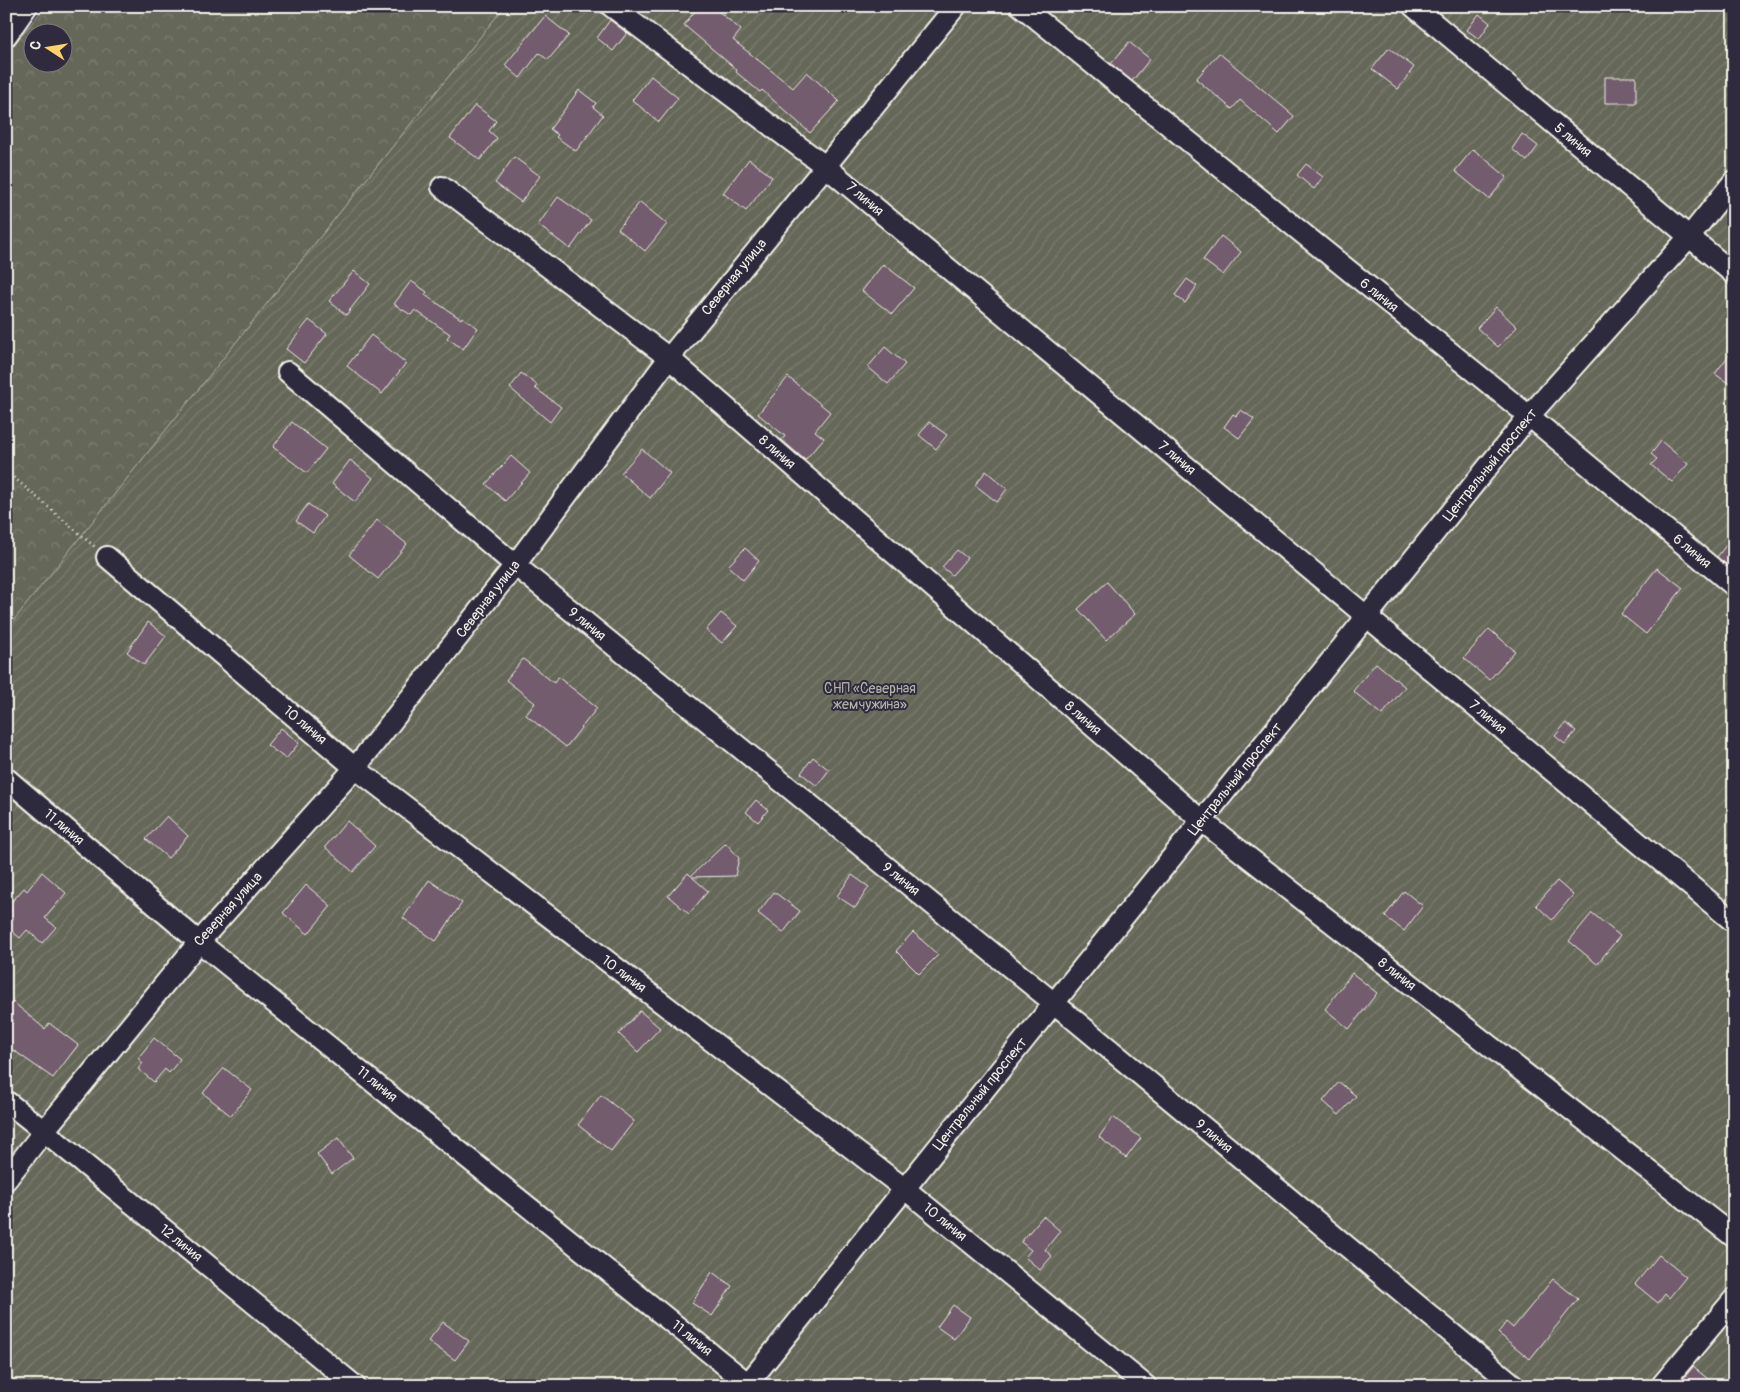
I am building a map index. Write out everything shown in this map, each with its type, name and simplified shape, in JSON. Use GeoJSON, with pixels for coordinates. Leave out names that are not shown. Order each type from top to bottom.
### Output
{"type":"FeatureCollection","features":[{"type":"Feature","properties":{"kind":"street"},"geometry":{"type":"LineString","coordinates":[[6,36],[27,6]]}},
{"type":"Feature","properties":{"kind":"street","name":"7 линия"},"geometry":{"type":"LineString","coordinates":[[611,6],[825,166],[1734,922]]}},
{"type":"Feature","properties":{"kind":"street","name":"Северная улица"},"geometry":{"type":"LineString","coordinates":[[6,1180],[199,942],[355,768],[515,566],[669,358],[956,6]]}},
{"type":"Feature","properties":{"kind":"street","name":"6 линия"},"geometry":{"type":"LineString","coordinates":[[1021,6],[1529,416],[1734,586]]}},
{"type":"Feature","properties":{"kind":"street","name":"5 линия"},"geometry":{"type":"LineString","coordinates":[[1413,6],[1734,274]]}},
{"type":"Feature","properties":{"kind":"street","name":"Центральный проспект"},"geometry":{"type":"LineString","coordinates":[[748,1385],[1529,416],[1689,237],[1734,181]]}},
{"type":"Feature","properties":{"kind":"street","name":"8 линия"},"geometry":{"type":"LineString","coordinates":[[442,187],[669,358],[1202,821],[1734,1237]]}},
{"type":"Feature","properties":{"kind":"street","name":"9 линия"},"geometry":{"type":"LineString","coordinates":[[288,372],[515,566],[1054,1003],[1515,1386]]}},
{"type":"Feature","properties":{"kind":"street","name":"10 линия"},"geometry":{"type":"LineString","coordinates":[[107,557],[355,768],[905,1189],[1146,1386]]}},
{"type":"Feature","properties":{"kind":"street","name":"11 линия"},"geometry":{"type":"LineString","coordinates":[[6,778],[199,942],[748,1385]]}},
{"type":"Feature","properties":{"kind":"street","name":"12 линия"},"geometry":{"type":"LineString","coordinates":[[6,1101],[355,1386]]}},
{"type":"Feature","properties":{"kind":"street"},"geometry":{"type":"LineString","coordinates":[[1661,1386],[1734,1300]]}},
{"type":"Feature","properties":{"kind":"path"},"geometry":{"type":"LineString","coordinates":[[6,472],[107,557]]}},
{"type":"Feature","properties":{"kind":"green space"},"geometry":{"type":"Polygon","coordinates":[[[45,6],[505,6],[6,630],[6,55],[22,35],[22,72],[72,72],[72,22],[32,22],[45,6]]]}},
{"type":"Feature","properties":{"kind":"green space","name":"СНП «Северная жемчужина»"},"geometry":{"type":"Polygon","coordinates":[[[505,6],[1734,6],[1734,1386],[6,1386],[6,630],[505,6]]]}},
{"type":"Feature","properties":{"kind":"building"},"geometry":{"type":"Polygon","coordinates":[[[699,6],[712,6],[741,30],[733,40],[793,88],[807,72],[839,101],[810,133],[762,90],[760,92],[736,72],[737,70],[684,25],[699,6]]]}},
{"type":"Feature","properties":{"kind":"building"},"geometry":{"type":"Polygon","coordinates":[[[1479,14],[1490,23],[1479,39],[1467,30],[1479,14]]]}},
{"type":"Feature","properties":{"kind":"building"},"geometry":{"type":"Polygon","coordinates":[[[545,16],[569,35],[548,60],[539,53],[520,78],[505,65],[545,16]]]}},
{"type":"Feature","properties":{"kind":"building"},"geometry":{"type":"Polygon","coordinates":[[[610,20],[627,33],[613,51],[597,38],[610,20]]]}},
{"type":"Feature","properties":{"kind":"building"},"geometry":{"type":"Polygon","coordinates":[[[1129,42],[1150,59],[1132,81],[1111,64],[1129,42]]]}},
{"type":"Feature","properties":{"kind":"building"},"geometry":{"type":"Polygon","coordinates":[[[1389,48],[1414,67],[1398,89],[1372,69],[1389,48]]]}},
{"type":"Feature","properties":{"kind":"building"},"geometry":{"type":"Polygon","coordinates":[[[1219,53],[1294,116],[1279,134],[1240,100],[1232,109],[1196,79],[1219,53]]]}},
{"type":"Feature","properties":{"kind":"building"},"geometry":{"type":"Polygon","coordinates":[[[651,76],[678,98],[659,122],[632,100],[651,76]]]}},
{"type":"Feature","properties":{"kind":"building"},"geometry":{"type":"Polygon","coordinates":[[[1605,77],[1636,77],[1636,103],[1605,103],[1605,77]]]}},
{"type":"Feature","properties":{"kind":"building"},"geometry":{"type":"Polygon","coordinates":[[[579,90],[596,103],[593,107],[603,115],[576,151],[556,137],[558,135],[550,129],[579,90]]]}},
{"type":"Feature","properties":{"kind":"building"},"geometry":{"type":"Polygon","coordinates":[[[475,105],[496,121],[489,131],[497,138],[480,160],[450,138],[475,105]]]}},
{"type":"Feature","properties":{"kind":"building"},"geometry":{"type":"Polygon","coordinates":[[[1522,134],[1538,146],[1527,161],[1512,149],[1522,134]]]}},
{"type":"Feature","properties":{"kind":"building"},"geometry":{"type":"Polygon","coordinates":[[[1473,149],[1507,177],[1489,199],[1455,171],[1473,149]]]}},
{"type":"Feature","properties":{"kind":"building"},"geometry":{"type":"Polygon","coordinates":[[[514,157],[540,176],[521,202],[495,183],[514,157]]]}},
{"type":"Feature","properties":{"kind":"building"},"geometry":{"type":"Polygon","coordinates":[[[749,159],[772,177],[746,211],[723,193],[749,159]]]}},
{"type":"Feature","properties":{"kind":"building"},"geometry":{"type":"Polygon","coordinates":[[[1306,164],[1323,177],[1314,189],[1297,175],[1306,164]]]}},
{"type":"Feature","properties":{"kind":"building"},"geometry":{"type":"Polygon","coordinates":[[[558,197],[591,220],[570,249],[538,225],[558,197]]]}},
{"type":"Feature","properties":{"kind":"building"},"geometry":{"type":"Polygon","coordinates":[[[640,202],[667,224],[645,251],[618,229],[640,202]]]}},
{"type":"Feature","properties":{"kind":"building"},"geometry":{"type":"Polygon","coordinates":[[[1221,236],[1241,252],[1223,275],[1203,260],[1221,236]]]}},
{"type":"Feature","properties":{"kind":"building"},"geometry":{"type":"Polygon","coordinates":[[[883,264],[914,288],[892,314],[862,291],[883,264]]]}},
{"type":"Feature","properties":{"kind":"building"},"geometry":{"type":"Polygon","coordinates":[[[354,271],[370,284],[346,315],[329,301],[354,271]]]}},
{"type":"Feature","properties":{"kind":"building"},"geometry":{"type":"Polygon","coordinates":[[[1187,279],[1197,286],[1185,303],[1175,295],[1187,279]]]}},
{"type":"Feature","properties":{"kind":"building"},"geometry":{"type":"Polygon","coordinates":[[[411,281],[427,292],[425,295],[478,328],[463,349],[447,338],[450,334],[415,310],[411,315],[394,304],[411,281]]]}},
{"type":"Feature","properties":{"kind":"building"},"geometry":{"type":"Polygon","coordinates":[[[1496,307],[1517,327],[1498,347],[1477,328],[1496,307]]]}},
{"type":"Feature","properties":{"kind":"building"},"geometry":{"type":"Polygon","coordinates":[[[309,320],[327,334],[304,363],[286,349],[309,320]]]}},
{"type":"Feature","properties":{"kind":"building"},"geometry":{"type":"Polygon","coordinates":[[[371,335],[406,363],[382,394],[347,366],[371,335]]]}},
{"type":"Feature","properties":{"kind":"building"},"geometry":{"type":"Polygon","coordinates":[[[885,347],[905,364],[888,384],[868,367],[885,347]]]}},
{"type":"Feature","properties":{"kind":"building"},"geometry":{"type":"Polygon","coordinates":[[[1734,348],[1734,387],[1715,374],[1734,348]]]}},
{"type":"Feature","properties":{"kind":"building"},"geometry":{"type":"Polygon","coordinates":[[[521,373],[537,385],[535,388],[561,407],[550,422],[510,388],[521,373]]]}},
{"type":"Feature","properties":{"kind":"building"},"geometry":{"type":"Polygon","coordinates":[[[788,377],[830,412],[815,431],[824,438],[805,460],[782,440],[785,436],[758,414],[788,377]]]}},
{"type":"Feature","properties":{"kind":"building"},"geometry":{"type":"Polygon","coordinates":[[[1241,410],[1254,419],[1239,438],[1224,427],[1233,414],[1236,416],[1241,410]]]}},
{"type":"Feature","properties":{"kind":"building"},"geometry":{"type":"Polygon","coordinates":[[[292,422],[326,449],[307,473],[273,447],[292,422]]]}},
{"type":"Feature","properties":{"kind":"building"},"geometry":{"type":"Polygon","coordinates":[[[929,422],[947,435],[936,449],[919,435],[929,422]]]}},
{"type":"Feature","properties":{"kind":"building"},"geometry":{"type":"Polygon","coordinates":[[[1661,441],[1688,464],[1672,482],[1651,465],[1657,459],[1651,454],[1661,441]]]}},
{"type":"Feature","properties":{"kind":"building"},"geometry":{"type":"Polygon","coordinates":[[[642,449],[670,473],[650,498],[621,473],[642,449]]]}},
{"type":"Feature","properties":{"kind":"building"},"geometry":{"type":"Polygon","coordinates":[[[511,456],[530,473],[505,501],[486,484],[511,456]]]}},
{"type":"Feature","properties":{"kind":"building"},"geometry":{"type":"Polygon","coordinates":[[[350,460],[373,478],[355,502],[332,484],[350,460]]]}},
{"type":"Feature","properties":{"kind":"building"},"geometry":{"type":"Polygon","coordinates":[[[986,471],[1007,489],[997,502],[975,485],[986,471]]]}},
{"type":"Feature","properties":{"kind":"building"},"geometry":{"type":"Polygon","coordinates":[[[308,504],[325,516],[313,533],[296,521],[308,504]]]}},
{"type":"Feature","properties":{"kind":"building"},"geometry":{"type":"Polygon","coordinates":[[[377,520],[407,544],[378,579],[349,555],[377,520]]]}},
{"type":"Feature","properties":{"kind":"building"},"geometry":{"type":"Polygon","coordinates":[[[1734,535],[1734,570],[1717,557],[1734,535]]]}},
{"type":"Feature","properties":{"kind":"building"},"geometry":{"type":"Polygon","coordinates":[[[745,548],[759,561],[743,580],[728,566],[745,548]]]}},
{"type":"Feature","properties":{"kind":"building"},"geometry":{"type":"Polygon","coordinates":[[[957,550],[967,558],[952,575],[942,567],[957,550]]]}},
{"type":"Feature","properties":{"kind":"building"},"geometry":{"type":"Polygon","coordinates":[[[1657,568],[1683,588],[1646,634],[1621,614],[1657,568]]]}},
{"type":"Feature","properties":{"kind":"building"},"geometry":{"type":"Polygon","coordinates":[[[1107,582],[1135,614],[1106,640],[1078,609],[1107,582]]]}},
{"type":"Feature","properties":{"kind":"building"},"geometry":{"type":"Polygon","coordinates":[[[721,613],[737,626],[722,643],[706,630],[721,613]]]}},
{"type":"Feature","properties":{"kind":"building"},"geometry":{"type":"Polygon","coordinates":[[[148,622],[166,636],[144,665],[127,652],[148,622]]]}},
{"type":"Feature","properties":{"kind":"building"},"geometry":{"type":"Polygon","coordinates":[[[1489,629],[1515,651],[1489,680],[1464,658],[1489,629]]]}},
{"type":"Feature","properties":{"kind":"building"},"geometry":{"type":"Polygon","coordinates":[[[523,659],[554,683],[558,677],[597,708],[566,747],[526,715],[535,703],[506,680],[523,659]]]}},
{"type":"Feature","properties":{"kind":"building"},"geometry":{"type":"Polygon","coordinates":[[[1376,663],[1405,687],[1382,715],[1353,691],[1376,663]]]}},
{"type":"Feature","properties":{"kind":"building"},"geometry":{"type":"Polygon","coordinates":[[[1566,723],[1576,731],[1565,744],[1555,736],[1566,723]]]}},
{"type":"Feature","properties":{"kind":"building"},"geometry":{"type":"Polygon","coordinates":[[[281,728],[299,743],[286,759],[267,745],[281,728]]]}},
{"type":"Feature","properties":{"kind":"building"},"geometry":{"type":"Polygon","coordinates":[[[813,757],[829,770],[817,786],[801,773],[813,757]]]}},
{"type":"Feature","properties":{"kind":"building"},"geometry":{"type":"Polygon","coordinates":[[[756,800],[768,810],[758,822],[746,812],[756,800]]]}},
{"type":"Feature","properties":{"kind":"building"},"geometry":{"type":"Polygon","coordinates":[[[167,816],[188,836],[168,858],[146,839],[167,816]]]}},
{"type":"Feature","properties":{"kind":"building"},"geometry":{"type":"Polygon","coordinates":[[[347,821],[375,846],[353,872],[325,847],[347,821]]]}},
{"type":"Feature","properties":{"kind":"building"},"geometry":{"type":"Polygon","coordinates":[[[726,843],[739,858],[735,876],[692,877],[708,891],[689,914],[668,896],[688,873],[691,876],[726,843]]]}},
{"type":"Feature","properties":{"kind":"building"},"geometry":{"type":"Polygon","coordinates":[[[42,872],[66,893],[45,918],[56,927],[42,943],[27,930],[20,938],[6,926],[6,918],[12,910],[8,906],[24,888],[27,891],[42,872]]]}},
{"type":"Feature","properties":{"kind":"building"},"geometry":{"type":"Polygon","coordinates":[[[852,875],[869,887],[855,908],[837,896],[852,875]]]}},
{"type":"Feature","properties":{"kind":"building"},"geometry":{"type":"Polygon","coordinates":[[[429,880],[462,903],[436,941],[403,918],[429,880]]]}},
{"type":"Feature","properties":{"kind":"building"},"geometry":{"type":"Polygon","coordinates":[[[1557,881],[1573,895],[1552,920],[1536,905],[1557,881]]]}},
{"type":"Feature","properties":{"kind":"building"},"geometry":{"type":"Polygon","coordinates":[[[306,885],[331,906],[308,934],[283,913],[306,885]]]}},
{"type":"Feature","properties":{"kind":"building"},"geometry":{"type":"Polygon","coordinates":[[[1404,891],[1423,906],[1404,931],[1385,916],[1404,891]]]}},
{"type":"Feature","properties":{"kind":"building"},"geometry":{"type":"Polygon","coordinates":[[[774,892],[800,911],[783,933],[758,913],[774,892]]]}},
{"type":"Feature","properties":{"kind":"building"},"geometry":{"type":"Polygon","coordinates":[[[1592,913],[1620,936],[1597,964],[1569,941],[1592,913]]]}},
{"type":"Feature","properties":{"kind":"building"},"geometry":{"type":"Polygon","coordinates":[[[913,932],[938,955],[919,974],[896,951],[913,932]]]}},
{"type":"Feature","properties":{"kind":"building"},"geometry":{"type":"Polygon","coordinates":[[[1352,973],[1377,993],[1349,1029],[1325,1009],[1352,973]]]}},
{"type":"Feature","properties":{"kind":"building"},"geometry":{"type":"Polygon","coordinates":[[[13,1002],[45,1029],[49,1023],[78,1045],[53,1078],[6,1045],[6,1010],[13,1002]]]}},
{"type":"Feature","properties":{"kind":"building"},"geometry":{"type":"Polygon","coordinates":[[[640,1011],[660,1028],[638,1052],[619,1034],[640,1011]]]}},
{"type":"Feature","properties":{"kind":"building"},"geometry":{"type":"Polygon","coordinates":[[[154,1038],[180,1059],[169,1073],[165,1069],[154,1082],[138,1069],[143,1063],[138,1058],[154,1038]]]}},
{"type":"Feature","properties":{"kind":"building"},"geometry":{"type":"Polygon","coordinates":[[[224,1068],[252,1090],[231,1116],[203,1093],[224,1068]]]}},
{"type":"Feature","properties":{"kind":"building"},"geometry":{"type":"Polygon","coordinates":[[[1339,1082],[1356,1096],[1339,1115],[1323,1101],[1339,1082]]]}},
{"type":"Feature","properties":{"kind":"building"},"geometry":{"type":"Polygon","coordinates":[[[601,1095],[634,1121],[611,1151],[578,1125],[601,1095]]]}},
{"type":"Feature","properties":{"kind":"building"},"geometry":{"type":"Polygon","coordinates":[[[1113,1117],[1141,1138],[1126,1158],[1099,1137],[1113,1117]]]}},
{"type":"Feature","properties":{"kind":"building"},"geometry":{"type":"Polygon","coordinates":[[[338,1138],[353,1158],[332,1174],[317,1154],[338,1138]]]}},
{"type":"Feature","properties":{"kind":"building"},"geometry":{"type":"Polygon","coordinates":[[[1043,1216],[1060,1231],[1045,1250],[1052,1256],[1040,1270],[1025,1257],[1031,1250],[1021,1242],[1043,1216]]]}},
{"type":"Feature","properties":{"kind":"building"},"geometry":{"type":"Polygon","coordinates":[[[1659,1255],[1686,1277],[1669,1298],[1665,1294],[1658,1303],[1635,1284],[1659,1255]]]}},
{"type":"Feature","properties":{"kind":"building"},"geometry":{"type":"Polygon","coordinates":[[[712,1272],[732,1286],[712,1316],[692,1303],[712,1272]]]}},
{"type":"Feature","properties":{"kind":"building"},"geometry":{"type":"Polygon","coordinates":[[[1553,1279],[1578,1299],[1530,1359],[1498,1333],[1506,1322],[1513,1328],[1553,1279]]]}},
{"type":"Feature","properties":{"kind":"building"},"geometry":{"type":"Polygon","coordinates":[[[953,1305],[970,1317],[954,1339],[937,1327],[953,1305]]]}},
{"type":"Feature","properties":{"kind":"building"},"geometry":{"type":"Polygon","coordinates":[[[443,1322],[469,1341],[455,1360],[428,1341],[443,1322]]]}},
{"type":"Feature","properties":{"kind":"building"},"geometry":{"type":"Polygon","coordinates":[[[1693,1367],[1717,1386],[1691,1386],[1683,1379],[1693,1367]]]}}]}
